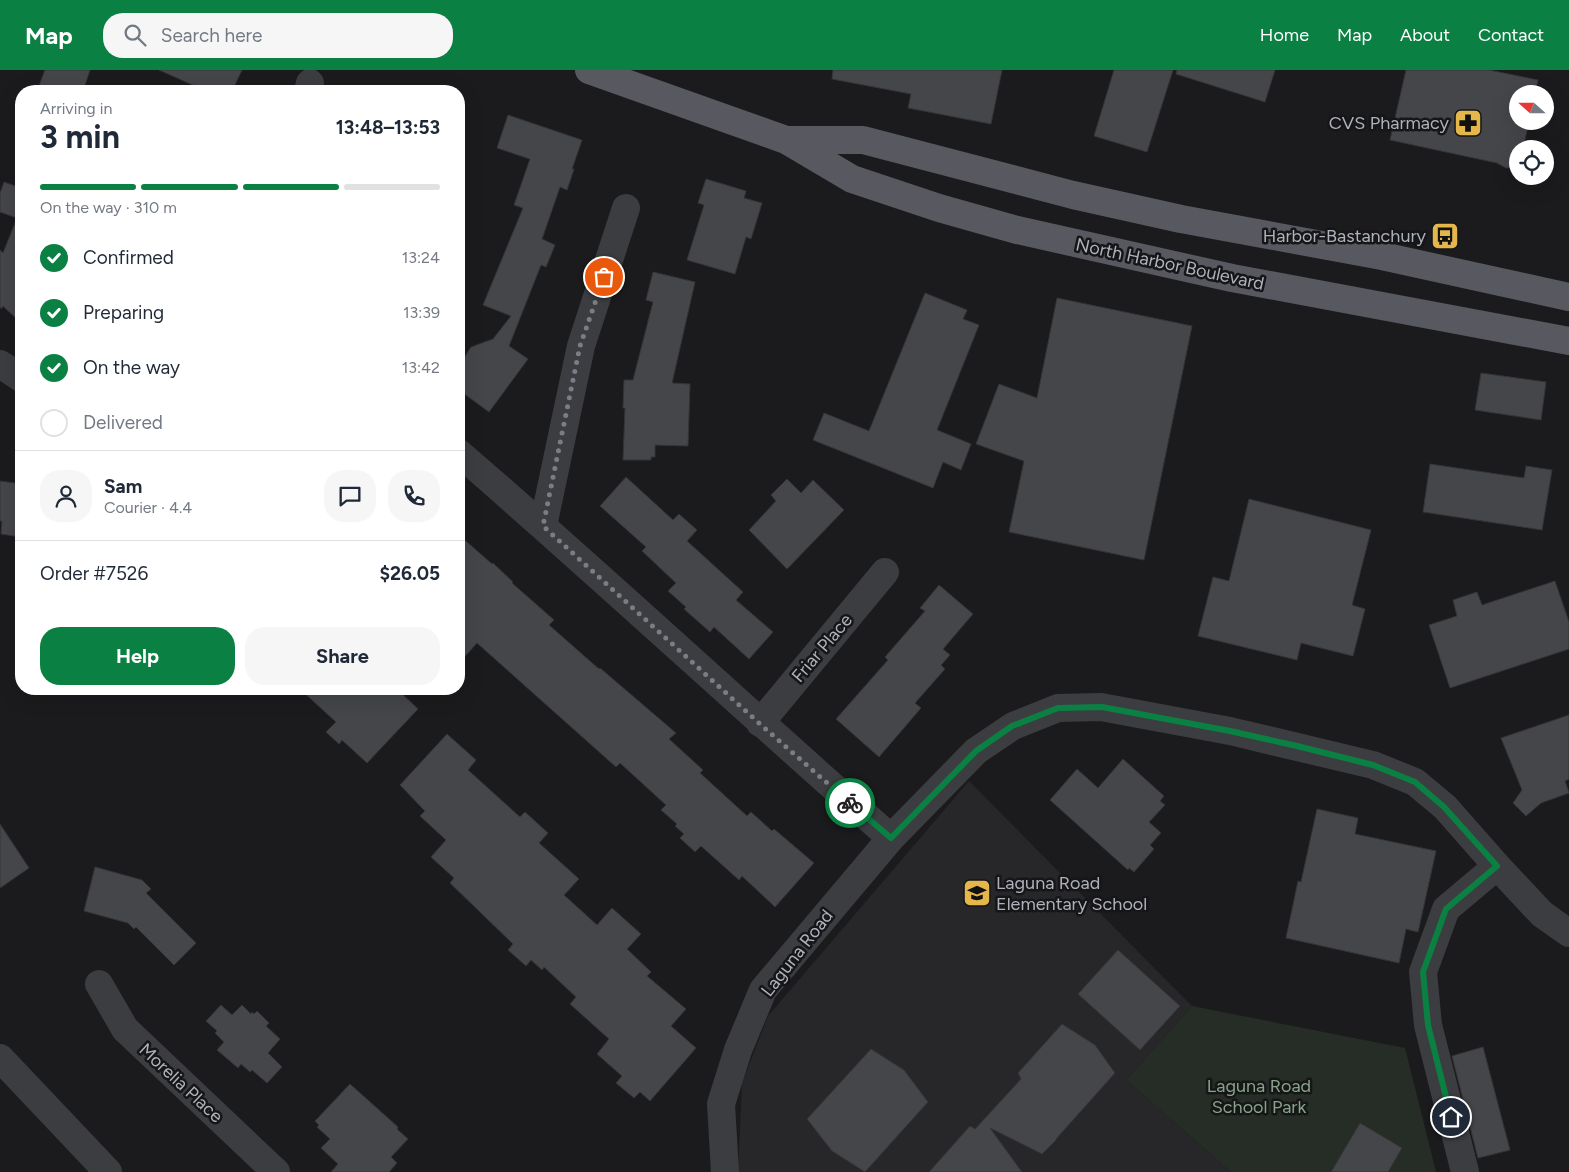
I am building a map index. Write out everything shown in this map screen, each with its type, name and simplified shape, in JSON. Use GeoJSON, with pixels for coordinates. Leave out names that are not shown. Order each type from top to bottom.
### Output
{"type":"FeatureCollection","features":[{"type":"Feature","properties":{"kind":"main road","name":"North Harbor Boulevard"},"geometry":{"type":"LineString","coordinates":[[589,70],[786,140],[852,179],[939,208],[1017,230],[1232,278],[1569,341]]}},
{"type":"Feature","properties":{"kind":"main road","name":"North Harbor Boulevard"},"geometry":{"type":"LineString","coordinates":[[786,140],[863,140],[1073,194],[1181,219],[1382,256],[1569,298]]}},
{"type":"Feature","properties":{"kind":"street"},"geometry":{"type":"LineString","coordinates":[[543,526],[580,346],[626,208]]}},
{"type":"Feature","properties":{"kind":"street"},"geometry":{"type":"LineString","coordinates":[[0,364],[15,374]]}},
{"type":"Feature","properties":{"kind":"street"},"geometry":{"type":"LineString","coordinates":[[465,458],[543,526],[760,724],[891,838]]}},
{"type":"Feature","properties":{"kind":"street","name":"Friar Place"},"geometry":{"type":"LineString","coordinates":[[760,724],[885,572]]}},
{"type":"Feature","properties":{"kind":"street","name":"Laguna Road"},"geometry":{"type":"LineString","coordinates":[[725,1172],[721,1104],[738,1050],[764,990],[891,838],[976,751],[1012,726],[1058,708],[1102,707],[1230,731],[1373,765],[1415,782],[1444,807],[1542,914],[1569,934]]}},
{"type":"Feature","properties":{"kind":"street"},"geometry":{"type":"LineString","coordinates":[[1465,1172],[1428,1025],[1423,972],[1446,909],[1497,866]]}},
{"type":"Feature","properties":{"kind":"street","name":"Morelia Place"},"geometry":{"type":"LineString","coordinates":[[99,984],[125,1029],[276,1172]]}},
{"type":"Feature","properties":{"kind":"street"},"geometry":{"type":"LineString","coordinates":[[0,1058],[108,1172]]}},
{"type":"Feature","properties":{"kind":"shaded area","name":"Laguna Road Elementary School"},"geometry":{"type":"Polygon","coordinates":[[[969,781],[1192,1006],[1126,1080],[1231,1172],[738,1172],[742,1083],[768,1016],[969,781]]]}},
{"type":"Feature","properties":{"kind":"green space","name":"Laguna Road School Park"},"geometry":{"type":"Polygon","coordinates":[[[1192,1006],[1405,1048],[1436,1172],[1231,1172],[1126,1080],[1192,1006]]]}},
{"type":"Feature","properties":{"kind":"building"},"geometry":{"type":"Polygon","coordinates":[[[45,70],[90,70],[85,85],[39,85],[45,70]]]}},
{"type":"Feature","properties":{"kind":"building"},"geometry":{"type":"Polygon","coordinates":[[[159,70],[242,70],[235,85],[193,85],[159,70]]]}},
{"type":"Feature","properties":{"kind":"building"},"geometry":{"type":"Polygon","coordinates":[[[833,70],[1002,70],[991,124],[908,108],[911,94],[832,79],[833,70]]]}},
{"type":"Feature","properties":{"kind":"building"},"geometry":{"type":"Polygon","coordinates":[[[1114,70],[1173,70],[1147,152],[1094,136],[1114,70]]]}},
{"type":"Feature","properties":{"kind":"building"},"geometry":{"type":"Polygon","coordinates":[[[1177,70],[1275,70],[1265,102],[1176,74],[1177,70]]]}},
{"type":"Feature","properties":{"kind":"building"},"geometry":{"type":"Polygon","coordinates":[[[1406,70],[1489,70],[1538,80],[1537,85],[1509,85],[1509,130],[1527,130],[1525,140],[1509,140],[1509,168],[1497,163],[1390,140],[1406,70]]]}},
{"type":"Feature","properties":{"kind":"building"},"geometry":{"type":"Polygon","coordinates":[[[508,115],[582,140],[567,190],[560,187],[542,239],[555,245],[546,267],[541,265],[509,346],[528,359],[489,412],[465,394],[465,356],[471,347],[493,339],[511,316],[483,305],[523,208],[514,205],[530,159],[497,148],[508,115]]]}},
{"type":"Feature","properties":{"kind":"building"},"geometry":{"type":"Polygon","coordinates":[[[706,179],[746,191],[744,198],[762,203],[751,239],[746,237],[735,274],[687,260],[704,205],[698,203],[706,179]]]}},
{"type":"Feature","properties":{"kind":"building"},"geometry":{"type":"Polygon","coordinates":[[[4,182],[15,186],[15,217],[0,212],[0,193],[4,182]]]}},
{"type":"Feature","properties":{"kind":"building"},"geometry":{"type":"Polygon","coordinates":[[[15,223],[15,317],[3,306],[0,308],[0,250],[3,253],[15,223]]]}},
{"type":"Feature","properties":{"kind":"building"},"geometry":{"type":"Polygon","coordinates":[[[653,272],[695,282],[672,383],[690,384],[688,446],[655,445],[655,457],[651,457],[651,460],[623,460],[624,380],[633,380],[653,302],[646,300],[653,272]]]}},
{"type":"Feature","properties":{"kind":"building"},"geometry":{"type":"Polygon","coordinates":[[[925,293],[967,310],[963,319],[979,325],[937,430],[971,444],[961,470],[943,462],[933,488],[813,440],[824,413],[869,431],[925,293]]]}},
{"type":"Feature","properties":{"kind":"building"},"geometry":{"type":"Polygon","coordinates":[[[1057,298],[1192,326],[1144,560],[1009,532],[1024,461],[976,444],[999,384],[1037,398],[1057,298]]]}},
{"type":"Feature","properties":{"kind":"building"},"geometry":{"type":"Polygon","coordinates":[[[1481,373],[1546,382],[1541,420],[1475,410],[1481,373]]]}},
{"type":"Feature","properties":{"kind":"building"},"geometry":{"type":"Polygon","coordinates":[[[1430,464],[1524,478],[1526,466],[1552,470],[1542,530],[1423,512],[1430,464]]]}},
{"type":"Feature","properties":{"kind":"building"},"geometry":{"type":"Polygon","coordinates":[[[626,477],[673,520],[679,514],[697,530],[687,541],[743,592],[736,600],[773,632],[749,659],[714,627],[710,632],[684,609],[686,607],[668,591],[676,583],[642,551],[646,547],[600,506],[626,477]]]}},
{"type":"Feature","properties":{"kind":"building"},"geometry":{"type":"Polygon","coordinates":[[[787,479],[801,493],[813,480],[844,510],[787,569],[749,530],[776,501],[771,495],[787,479]]]}},
{"type":"Feature","properties":{"kind":"building"},"geometry":{"type":"Polygon","coordinates":[[[0,481],[15,483],[15,536],[1,534],[2,521],[0,521],[0,481]]]}},
{"type":"Feature","properties":{"kind":"building"},"geometry":{"type":"Polygon","coordinates":[[[1249,499],[1371,530],[1352,605],[1365,609],[1353,656],[1301,643],[1297,660],[1198,636],[1213,577],[1229,581],[1249,499]]]}},
{"type":"Feature","properties":{"kind":"building"},"geometry":{"type":"Polygon","coordinates":[[[465,540],[493,563],[512,583],[554,620],[549,625],[676,733],[669,739],[703,770],[700,773],[747,816],[751,812],[772,831],[774,829],[814,863],[775,907],[742,876],[739,880],[701,846],[695,852],[680,838],[684,834],[675,826],[677,824],[661,810],[666,805],[620,763],[616,767],[477,643],[465,656],[465,540]]]}},
{"type":"Feature","properties":{"kind":"building"},"geometry":{"type":"Polygon","coordinates":[[[1555,581],[1569,622],[1569,649],[1450,688],[1429,625],[1457,616],[1453,600],[1477,592],[1482,605],[1555,581]]]}},
{"type":"Feature","properties":{"kind":"building"},"geometry":{"type":"Polygon","coordinates":[[[939,585],[973,614],[943,649],[950,655],[941,665],[945,669],[915,703],[921,708],[879,757],[836,719],[888,660],[885,657],[925,611],[920,608],[939,585]]]}},
{"type":"Feature","properties":{"kind":"building"},"geometry":{"type":"Polygon","coordinates":[[[307,695],[403,695],[418,709],[367,763],[342,740],[339,744],[326,732],[336,722],[307,695]]]}},
{"type":"Feature","properties":{"kind":"building"},"geometry":{"type":"Polygon","coordinates":[[[1569,715],[1569,779],[1565,781],[1569,793],[1541,803],[1526,816],[1513,803],[1522,790],[1501,738],[1569,715]]]}},
{"type":"Feature","properties":{"kind":"building"},"geometry":{"type":"Polygon","coordinates":[[[447,734],[476,760],[468,770],[520,817],[525,812],[548,833],[539,843],[579,879],[564,895],[597,925],[612,908],[641,934],[627,949],[651,972],[647,976],[686,1009],[671,1026],[696,1048],[650,1101],[640,1092],[634,1098],[616,1083],[622,1076],[597,1054],[609,1039],[570,1004],[576,997],[544,967],[542,970],[531,960],[526,966],[508,950],[513,944],[450,883],[454,878],[431,857],[446,840],[420,816],[425,811],[400,785],[447,734]]]}},
{"type":"Feature","properties":{"kind":"building"},"geometry":{"type":"Polygon","coordinates":[[[1123,759],[1164,796],[1160,801],[1165,805],[1149,822],[1161,833],[1150,845],[1154,849],[1134,872],[1129,868],[1128,870],[1050,800],[1077,769],[1098,788],[1123,759]]]}},
{"type":"Feature","properties":{"kind":"building"},"geometry":{"type":"Polygon","coordinates":[[[1317,809],[1358,818],[1355,834],[1436,851],[1418,932],[1406,929],[1399,963],[1286,938],[1298,881],[1301,882],[1317,809]]]}},
{"type":"Feature","properties":{"kind":"building"},"geometry":{"type":"Polygon","coordinates":[[[0,824],[29,868],[0,888],[0,824]]]}},
{"type":"Feature","properties":{"kind":"building"},"geometry":{"type":"Polygon","coordinates":[[[95,867],[142,880],[151,889],[146,893],[196,943],[174,965],[136,927],[134,929],[128,923],[84,911],[95,867]]]}},
{"type":"Feature","properties":{"kind":"building"},"geometry":{"type":"Polygon","coordinates":[[[1118,950],[1180,1006],[1140,1050],[1078,994],[1118,950]]]}},
{"type":"Feature","properties":{"kind":"building"},"geometry":{"type":"Polygon","coordinates":[[[221,1005],[232,1015],[242,1005],[251,1014],[257,1011],[269,1023],[266,1026],[280,1039],[268,1053],[282,1067],[267,1083],[252,1070],[250,1072],[241,1064],[238,1068],[217,1050],[224,1042],[215,1033],[217,1031],[206,1021],[221,1005]]]}},
{"type":"Feature","properties":{"kind":"building"},"geometry":{"type":"Polygon","coordinates":[[[1062,1024],[1095,1045],[1115,1073],[1056,1140],[1042,1154],[990,1128],[1022,1172],[929,1172],[970,1126],[975,1129],[1021,1079],[1018,1073],[1062,1024]]]}},
{"type":"Feature","properties":{"kind":"building"},"geometry":{"type":"Polygon","coordinates":[[[1483,1047],[1510,1150],[1478,1158],[1452,1056],[1483,1047]]]}},
{"type":"Feature","properties":{"kind":"building"},"geometry":{"type":"Polygon","coordinates":[[[871,1049],[904,1070],[928,1102],[865,1172],[832,1151],[807,1119],[871,1049]]]}},
{"type":"Feature","properties":{"kind":"building"},"geometry":{"type":"Polygon","coordinates":[[[350,1084],[398,1127],[397,1129],[408,1139],[391,1157],[397,1163],[389,1172],[331,1172],[338,1164],[321,1148],[330,1139],[317,1127],[319,1125],[315,1121],[350,1084]]]}},
{"type":"Feature","properties":{"kind":"building"},"geometry":{"type":"Polygon","coordinates":[[[1360,1123],[1402,1148],[1388,1172],[1331,1172],[1360,1123]]]}},
{"type":"Feature","properties":{"kind":"way so far"},"geometry":{"type":"LineString","coordinates":[[604,277],[580,346],[543,526],[760,724],[850,803]]}},
{"type":"Feature","properties":{"kind":"place","name":"CVS Pharmacy"},"geometry":{"type":"Point","coordinates":[1468,123]}},
{"type":"Feature","properties":{"kind":"place","name":"Harbor-Bastanchury"},"geometry":{"type":"Point","coordinates":[1445,236]}},
{"type":"Feature","properties":{"kind":"place","name":"Laguna Road Elementary School"},"geometry":{"type":"Point","coordinates":[977,893]}},
{"type":"Feature","properties":{"kind":"route"},"geometry":{"type":"LineString","coordinates":[[850,803],[891,838],[976,751],[1012,726],[1058,708],[1102,707],[1230,731],[1373,765],[1415,782],[1444,807],[1497,866],[1446,909],[1423,972],[1428,1025],[1451,1117]]}}]}
